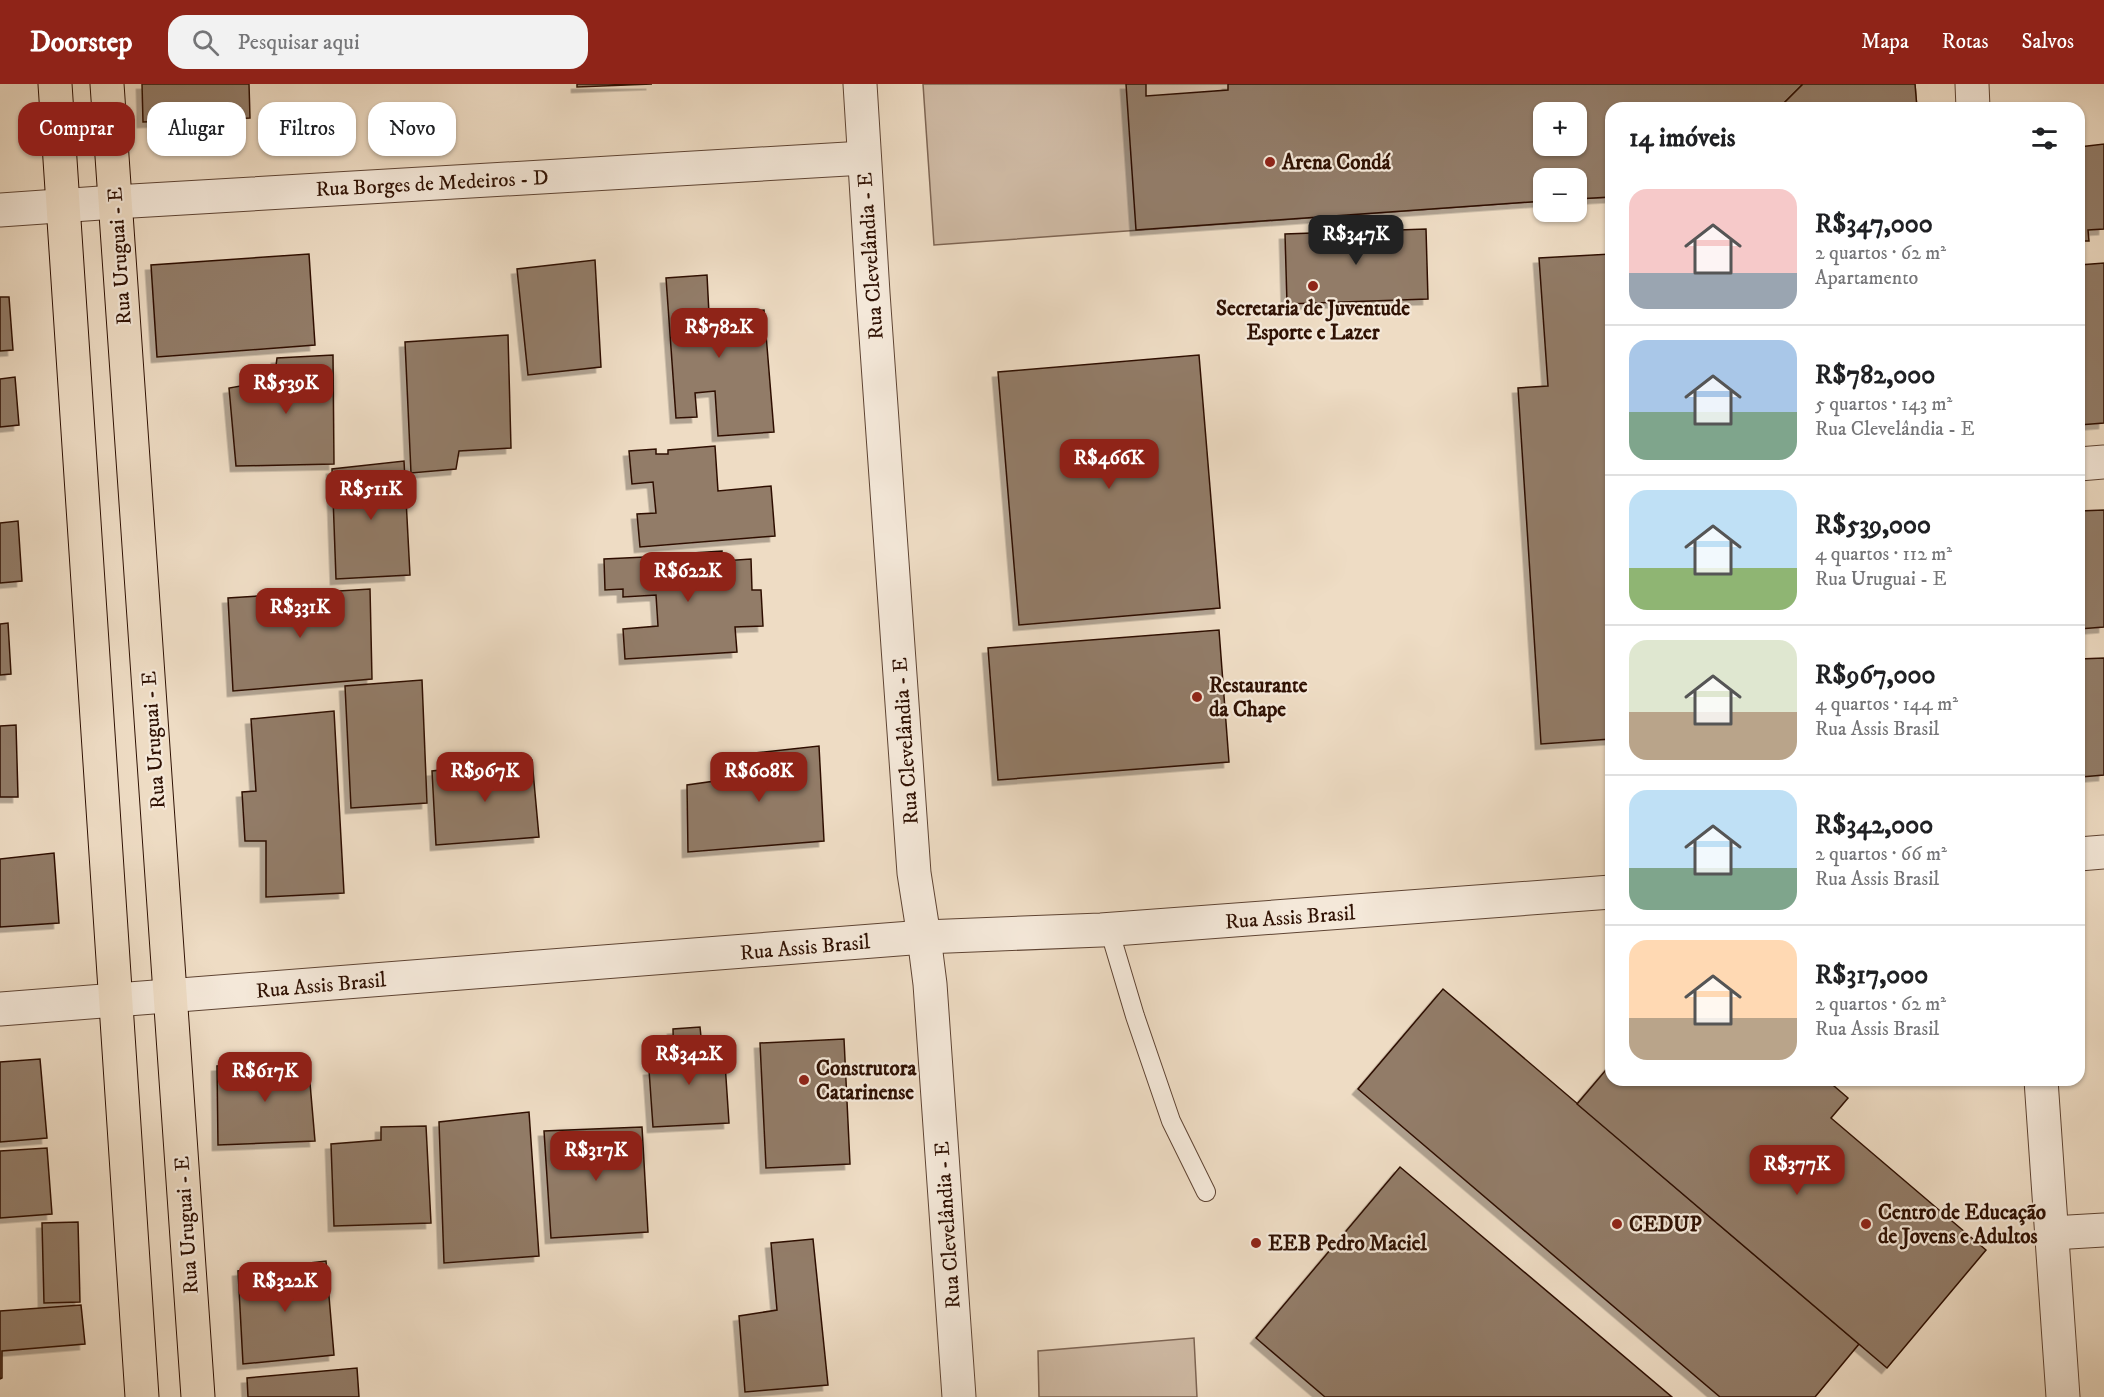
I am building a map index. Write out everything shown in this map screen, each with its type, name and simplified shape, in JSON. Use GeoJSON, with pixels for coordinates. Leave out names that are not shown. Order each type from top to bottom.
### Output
{"type":"FeatureCollection","features":[{"type":"Feature","properties":{"kind":"main road"},"geometry":{"type":"LineString","coordinates":[[55,84],[142,1397]]}},
{"type":"Feature","properties":{"kind":"main road","name":"Rua Uruguai - E"},"geometry":{"type":"LineString","coordinates":[[107,84],[198,1397]]}},
{"type":"Feature","properties":{"kind":"street","name":"Rua Clevelândia - E"},"geometry":{"type":"LineString","coordinates":[[860,84],[914,873],[930,984],[959,1397]]}},
{"type":"Feature","properties":{"kind":"street"},"geometry":{"type":"LineString","coordinates":[[1972,84],[1973,102]]}},
{"type":"Feature","properties":{"kind":"street","name":"Rua Borges de Medeiros - D"},"geometry":{"type":"LineString","coordinates":[[0,210],[864,158]]}},
{"type":"Feature","properties":{"kind":"street"},"geometry":{"type":"LineString","coordinates":[[2085,464],[2104,462]]}},
{"type":"Feature","properties":{"kind":"street"},"geometry":{"type":"LineString","coordinates":[[2085,854],[2104,852]]}},
{"type":"Feature","properties":{"kind":"street","name":"Rua Assis Brasil"},"geometry":{"type":"LineString","coordinates":[[0,1009],[924,937],[1110,929],[1605,892]]}},
{"type":"Feature","properties":{"kind":"street"},"geometry":{"type":"LineString","coordinates":[[2041,1086],[2063,1397]]}},
{"type":"Feature","properties":{"kind":"street"},"geometry":{"type":"LineString","coordinates":[[2052,1233],[2104,1230]]}},
{"type":"Feature","properties":{"kind":"lane"},"geometry":{"type":"LineString","coordinates":[[1110,929],[1135,1016],[1171,1121],[1206,1192]]}},
{"type":"Feature","properties":{"kind":"shaded area","name":"Arena Condá"},"geometry":{"type":"Polygon","coordinates":[[[923,84],[1915,84],[1916,102],[1605,102],[1605,197],[1587,198],[1587,168],[1533,168],[1533,202],[934,245],[923,84]]]}},
{"type":"Feature","properties":{"kind":"shaded area"},"geometry":{"type":"Polygon","coordinates":[[[1194,1338],[1197,1397],[1039,1397],[1038,1351],[1194,1338]]]}},
{"type":"Feature","properties":{"kind":"building"},"geometry":{"type":"Polygon","coordinates":[[[142,84],[249,84],[250,118],[246,118],[246,102],[147,102],[147,122],[143,122],[142,84]]]}},
{"type":"Feature","properties":{"kind":"building"},"geometry":{"type":"Polygon","coordinates":[[[577,84],[652,84],[577,87],[577,84]]]}},
{"type":"Feature","properties":{"kind":"building","name":"Arena Condá"},"geometry":{"type":"Polygon","coordinates":[[[1126,84],[1146,84],[1146,96],[1228,90],[1228,84],[1803,84],[1785,102],[1605,102],[1605,197],[1587,198],[1587,168],[1533,168],[1533,202],[1136,230],[1126,84]]]}},
{"type":"Feature","properties":{"kind":"building"},"geometry":{"type":"Polygon","coordinates":[[[1803,84],[1915,84],[1916,102],[1785,102],[1803,84]]]}},
{"type":"Feature","properties":{"kind":"building"},"geometry":{"type":"Polygon","coordinates":[[[2104,144],[2104,229],[2088,230],[2089,241],[2085,241],[2085,146],[2104,144]]]}},
{"type":"Feature","properties":{"kind":"building"},"geometry":{"type":"Polygon","coordinates":[[[1426,229],[1428,299],[1287,304],[1285,234],[1426,229]]]}},
{"type":"Feature","properties":{"kind":"building"},"geometry":{"type":"Polygon","coordinates":[[[309,254],[315,345],[157,357],[151,265],[309,254]]]}},
{"type":"Feature","properties":{"kind":"building"},"geometry":{"type":"Polygon","coordinates":[[[1605,254],[1605,739],[1541,744],[1518,388],[1548,386],[1539,258],[1605,254]]]}},
{"type":"Feature","properties":{"kind":"building"},"geometry":{"type":"Polygon","coordinates":[[[595,260],[601,367],[528,375],[517,269],[595,260]]]}},
{"type":"Feature","properties":{"kind":"building"},"geometry":{"type":"Polygon","coordinates":[[[2104,263],[2104,423],[2085,425],[2085,265],[2104,263]]]}},
{"type":"Feature","properties":{"kind":"building"},"geometry":{"type":"Polygon","coordinates":[[[707,275],[709,314],[764,310],[774,432],[718,436],[715,391],[695,393],[697,417],[676,418],[666,278],[707,275]]]}},
{"type":"Feature","properties":{"kind":"building"},"geometry":{"type":"Polygon","coordinates":[[[0,297],[9,297],[13,350],[0,351],[0,297]]]}},
{"type":"Feature","properties":{"kind":"building"},"geometry":{"type":"Polygon","coordinates":[[[508,335],[511,448],[459,451],[456,469],[411,473],[405,342],[508,335]]]}},
{"type":"Feature","properties":{"kind":"building"},"geometry":{"type":"Polygon","coordinates":[[[333,355],[334,464],[236,466],[229,388],[274,380],[277,358],[333,355]]]}},
{"type":"Feature","properties":{"kind":"building"},"geometry":{"type":"Polygon","coordinates":[[[1199,355],[1220,608],[1019,625],[998,372],[1199,355]]]}},
{"type":"Feature","properties":{"kind":"building"},"geometry":{"type":"Polygon","coordinates":[[[15,377],[19,425],[0,427],[0,379],[15,377]]]}},
{"type":"Feature","properties":{"kind":"building"},"geometry":{"type":"Polygon","coordinates":[[[715,446],[718,491],[771,486],[775,536],[640,547],[637,514],[656,513],[653,482],[632,484],[629,451],[656,449],[656,454],[668,454],[668,450],[715,446]]]}},
{"type":"Feature","properties":{"kind":"building"},"geometry":{"type":"Polygon","coordinates":[[[404,461],[410,575],[336,579],[332,469],[404,461]]]}},
{"type":"Feature","properties":{"kind":"building"},"geometry":{"type":"Polygon","coordinates":[[[2104,510],[2104,627],[2085,629],[2085,511],[2104,510]]]}},
{"type":"Feature","properties":{"kind":"building"},"geometry":{"type":"Polygon","coordinates":[[[18,521],[22,581],[0,583],[0,523],[18,521]]]}},
{"type":"Feature","properties":{"kind":"building"},"geometry":{"type":"Polygon","coordinates":[[[722,551],[722,561],[751,559],[752,590],[761,590],[763,626],[735,627],[737,652],[625,659],[623,629],[658,626],[656,595],[623,597],[623,589],[605,590],[604,559],[666,556],[666,561],[694,560],[693,553],[722,551]]]}},
{"type":"Feature","properties":{"kind":"building"},"geometry":{"type":"Polygon","coordinates":[[[370,589],[372,679],[233,691],[228,598],[370,589]]]}},
{"type":"Feature","properties":{"kind":"building"},"geometry":{"type":"Polygon","coordinates":[[[8,623],[11,674],[0,675],[0,624],[8,623]]]}},
{"type":"Feature","properties":{"kind":"building"},"geometry":{"type":"Polygon","coordinates":[[[1219,630],[1229,762],[998,780],[988,648],[1219,630]]]}},
{"type":"Feature","properties":{"kind":"building"},"geometry":{"type":"Polygon","coordinates":[[[2104,658],[2104,775],[2085,777],[2085,659],[2104,658]]]}},
{"type":"Feature","properties":{"kind":"building"},"geometry":{"type":"Polygon","coordinates":[[[422,680],[427,803],[351,808],[345,686],[422,680]]]}},
{"type":"Feature","properties":{"kind":"building"},"geometry":{"type":"Polygon","coordinates":[[[334,711],[344,893],[266,897],[266,841],[245,841],[242,792],[256,791],[251,719],[334,711]]]}},
{"type":"Feature","properties":{"kind":"building"},"geometry":{"type":"Polygon","coordinates":[[[16,725],[18,797],[0,797],[0,726],[16,725]]]}},
{"type":"Feature","properties":{"kind":"building"},"geometry":{"type":"Polygon","coordinates":[[[819,746],[824,841],[688,852],[687,785],[736,778],[736,755],[819,746]]]}},
{"type":"Feature","properties":{"kind":"building"},"geometry":{"type":"Polygon","coordinates":[[[532,760],[539,837],[436,845],[432,771],[532,760]]]}},
{"type":"Feature","properties":{"kind":"building"},"geometry":{"type":"Polygon","coordinates":[[[54,853],[59,923],[0,927],[0,859],[54,853]]]}},
{"type":"Feature","properties":{"kind":"building","name":"CEDUP"},"geometry":{"type":"Polygon","coordinates":[[[1443,989],[1859,1344],[1815,1397],[1720,1397],[1358,1089],[1443,989]]]}},
{"type":"Feature","properties":{"kind":"building"},"geometry":{"type":"Polygon","coordinates":[[[700,1027],[704,1066],[725,1063],[729,1123],[653,1127],[649,1070],[674,1068],[673,1029],[700,1027]]]}},
{"type":"Feature","properties":{"kind":"building"},"geometry":{"type":"Polygon","coordinates":[[[844,1039],[850,1164],[766,1168],[760,1043],[844,1039]]]}},
{"type":"Feature","properties":{"kind":"building"},"geometry":{"type":"Polygon","coordinates":[[[40,1059],[47,1138],[0,1142],[0,1062],[40,1059]]]}},
{"type":"Feature","properties":{"kind":"building"},"geometry":{"type":"Polygon","coordinates":[[[308,1060],[315,1141],[218,1145],[217,1066],[308,1060]]]}},
{"type":"Feature","properties":{"kind":"building"},"geometry":{"type":"Polygon","coordinates":[[[1605,1071],[1605,1086],[1834,1086],[1848,1098],[1831,1118],[1986,1250],[1887,1368],[1577,1104],[1605,1071]]]}},
{"type":"Feature","properties":{"kind":"building"},"geometry":{"type":"Polygon","coordinates":[[[529,1112],[539,1256],[444,1263],[439,1122],[529,1112]]]}},
{"type":"Feature","properties":{"kind":"building"},"geometry":{"type":"Polygon","coordinates":[[[426,1126],[431,1223],[334,1226],[331,1144],[381,1140],[381,1127],[426,1126]]]}},
{"type":"Feature","properties":{"kind":"building"},"geometry":{"type":"Polygon","coordinates":[[[642,1127],[648,1232],[551,1238],[544,1131],[642,1127]]]}},
{"type":"Feature","properties":{"kind":"building"},"geometry":{"type":"Polygon","coordinates":[[[47,1148],[52,1214],[0,1218],[0,1151],[47,1148]]]}},
{"type":"Feature","properties":{"kind":"building"},"geometry":{"type":"Polygon","coordinates":[[[1400,1167],[1672,1397],[1325,1397],[1256,1338],[1400,1167]]]}},
{"type":"Feature","properties":{"kind":"building"},"geometry":{"type":"Polygon","coordinates":[[[78,1222],[80,1302],[44,1303],[42,1223],[78,1222]]]}},
{"type":"Feature","properties":{"kind":"building"},"geometry":{"type":"Polygon","coordinates":[[[813,1239],[828,1385],[745,1392],[739,1316],[777,1310],[771,1243],[813,1239]]]}},
{"type":"Feature","properties":{"kind":"building"},"geometry":{"type":"Polygon","coordinates":[[[326,1261],[334,1355],[243,1364],[238,1271],[326,1261]]]}},
{"type":"Feature","properties":{"kind":"building"},"geometry":{"type":"Polygon","coordinates":[[[81,1305],[85,1344],[2,1351],[2,1378],[0,1379],[0,1311],[81,1305]]]}},
{"type":"Feature","properties":{"kind":"building"},"geometry":{"type":"Polygon","coordinates":[[[357,1368],[359,1397],[248,1397],[247,1378],[357,1368]]]}},
{"type":"Feature","properties":{"kind":"place","name":"Arena Condá"},"geometry":{"type":"Point","coordinates":[1270,162]}},
{"type":"Feature","properties":{"kind":"place","name":"Secretaria de Juventude Esporte e Lazer"},"geometry":{"type":"Point","coordinates":[1313,286]}},
{"type":"Feature","properties":{"kind":"place","name":"Restaurante da Chape"},"geometry":{"type":"Point","coordinates":[1197,697]}},
{"type":"Feature","properties":{"kind":"place","name":"Construtora Catarinense"},"geometry":{"type":"Point","coordinates":[804,1080]}},
{"type":"Feature","properties":{"kind":"place","name":"CEDUP"},"geometry":{"type":"Point","coordinates":[1617,1224]}},
{"type":"Feature","properties":{"kind":"place","name":"Centro de Educação de Jovens e Adultos"},"geometry":{"type":"Point","coordinates":[1866,1224]}},
{"type":"Feature","properties":{"kind":"place","name":"EEB Pedro Maciel"},"geometry":{"type":"Point","coordinates":[1256,1243]}}]}
